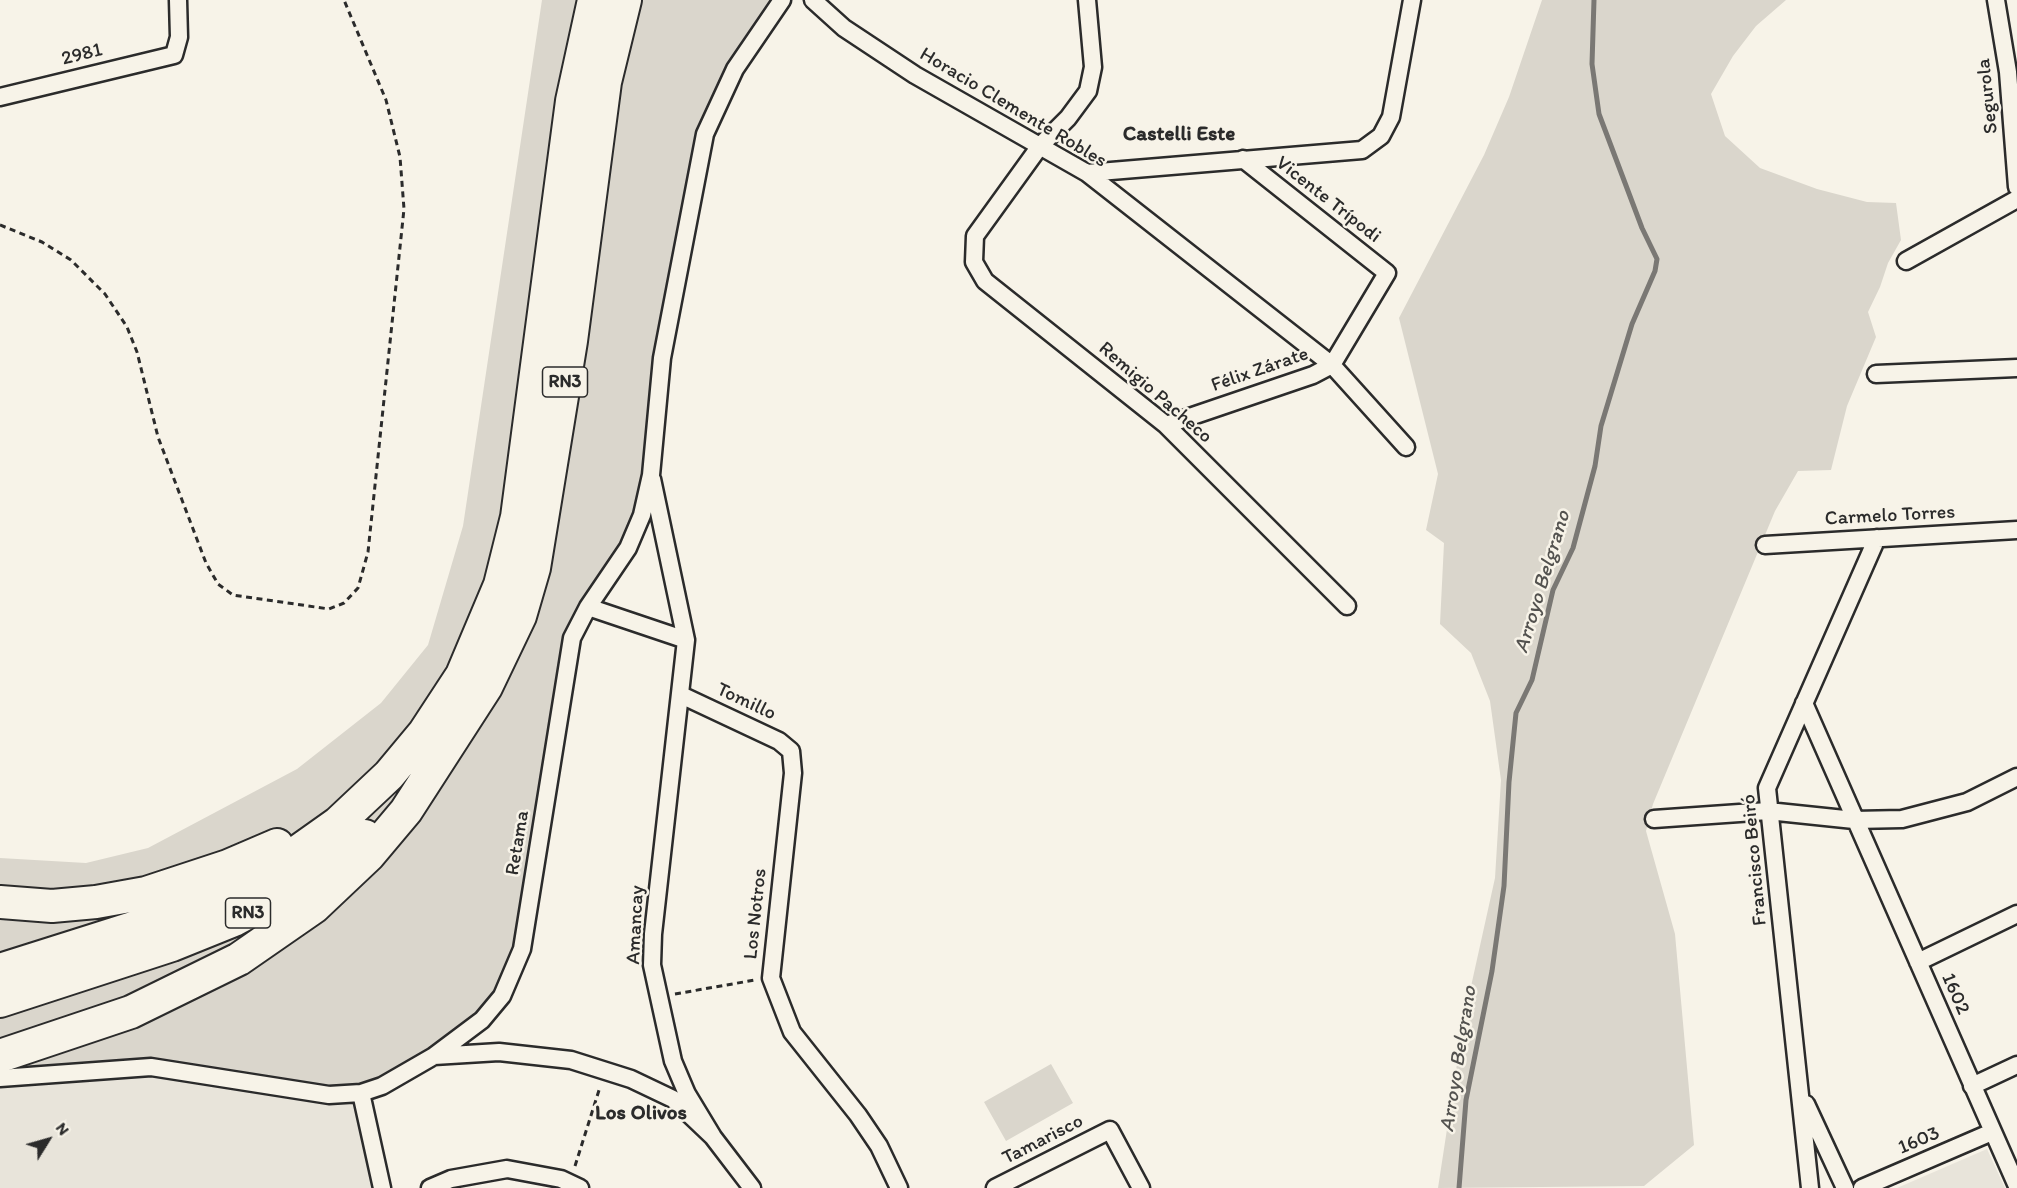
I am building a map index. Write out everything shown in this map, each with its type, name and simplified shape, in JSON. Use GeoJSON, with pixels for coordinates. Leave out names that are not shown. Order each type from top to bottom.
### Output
{"type":"FeatureCollection","features":[{"type":"Feature","properties":{"kind":"highway","name":"RN3"},"geometry":{"type":"LineString","coordinates":[[0,970],[155,921],[241,886],[308,846],[368,797],[424,733],[462,675],[491,612],[511,550],[524,482],[572,100],[594,0]]}},
{"type":"Feature","properties":{"kind":"highway","name":"RN3"},"geometry":{"type":"LineString","coordinates":[[0,1001],[172,945],[234,920],[280,896],[328,864],[387,817],[449,747],[500,659],[520,616],[534,568],[571,341],[605,82],[625,0]]}},
{"type":"Feature","properties":{"kind":"highway"},"geometry":{"type":"LineString","coordinates":[[0,1056],[131,1012],[202,978],[273,938],[341,884],[369,855],[406,811],[449,747]]}},
{"type":"Feature","properties":{"kind":"highway"},"geometry":{"type":"LineString","coordinates":[[0,902],[52,906],[96,903],[146,893],[260,854],[368,797]]}},
{"type":"Feature","properties":{"kind":"street","name":"2981"},"geometry":{"type":"LineString","coordinates":[[0,97],[174,54],[179,37],[178,0]]}},
{"type":"Feature","properties":{"kind":"street"},"geometry":{"type":"LineString","coordinates":[[651,475],[662,357],[705,134],[735,69],[782,0]]}},
{"type":"Feature","properties":{"kind":"street","name":"Horacio Clemente Robles"},"geometry":{"type":"LineString","coordinates":[[813,0],[843,28],[915,75],[1087,173],[1332,365],[1407,447]]}},
{"type":"Feature","properties":{"kind":"street"},"geometry":{"type":"LineString","coordinates":[[1040,146],[1068,118],[1088,92],[1093,67],[1087,0]]}},
{"type":"Feature","properties":{"kind":"street","name":"Vicente Trípodi"},"geometry":{"type":"LineString","coordinates":[[1087,173],[1362,150],[1381,136],[1390,117],[1412,0]]}},
{"type":"Feature","properties":{"kind":"street","name":"Segurola"},"geometry":{"type":"LineString","coordinates":[[1996,0],[2008,72],[2017,187]]}},
{"type":"Feature","properties":{"kind":"street","name":"Remigio Pacheco"},"geometry":{"type":"LineString","coordinates":[[1040,146],[975,236],[974,262],[985,281],[1166,425],[1347,606]]}},
{"type":"Feature","properties":{"kind":"street","name":"Vicente Trípodi"},"geometry":{"type":"LineString","coordinates":[[1243,159],[1387,273],[1332,365]]}},
{"type":"Feature","properties":{"kind":"street"},"geometry":{"type":"LineString","coordinates":[[1906,261],[2017,198]]}},
{"type":"Feature","properties":{"kind":"street","name":"Félix Zárate"},"geometry":{"type":"LineString","coordinates":[[1166,425],[1313,375],[1332,365]]}},
{"type":"Feature","properties":{"kind":"street"},"geometry":{"type":"LineString","coordinates":[[1876,374],[2017,368]]}},
{"type":"Feature","properties":{"kind":"street","name":"Retama"},"geometry":{"type":"LineString","coordinates":[[0,1078],[151,1067],[329,1095],[361,1093],[382,1086],[434,1056],[482,1020],[502,996],[522,949],[572,638],[588,607],[628,549],[642,515],[651,475]]}},
{"type":"Feature","properties":{"kind":"street","name":"Amancay"},"geometry":{"type":"LineString","coordinates":[[651,475],[686,640],[653,934],[652,965],[657,997],[673,1060],[687,1094],[713,1137],[752,1188]]}},
{"type":"Feature","properties":{"kind":"street","name":"Carmelo Torres"},"geometry":{"type":"LineString","coordinates":[[1766,545],[2017,530]]}},
{"type":"Feature","properties":{"kind":"street","name":"Francisco Beiró"},"geometry":{"type":"LineString","coordinates":[[1810,1188],[1767,788],[1877,538]]}},
{"type":"Feature","properties":{"kind":"street"},"geometry":{"type":"LineString","coordinates":[[588,607],[686,640]]}},
{"type":"Feature","properties":{"kind":"street","name":"Tomillo"},"geometry":{"type":"LineString","coordinates":[[681,695],[778,741],[791,751]]}},
{"type":"Feature","properties":{"kind":"street","name":"1602"},"geometry":{"type":"LineString","coordinates":[[1804,703],[2017,1186]]}},
{"type":"Feature","properties":{"kind":"street","name":"Los Notros"},"geometry":{"type":"LineString","coordinates":[[791,751],[793,773],[771,955],[771,978],[792,1032],[858,1115],[879,1146],[899,1188]]}},
{"type":"Feature","properties":{"kind":"street"},"geometry":{"type":"LineString","coordinates":[[1654,819],[1768,811],[1854,820],[1902,819],[1941,811],[1967,802],[2017,777]]}},
{"type":"Feature","properties":{"kind":"street"},"geometry":{"type":"LineString","coordinates":[[1918,962],[2017,914]]}},
{"type":"Feature","properties":{"kind":"street"},"geometry":{"type":"LineString","coordinates":[[434,1056],[499,1052],[571,1060],[631,1079],[673,1099],[713,1137]]}},
{"type":"Feature","properties":{"kind":"street"},"geometry":{"type":"LineString","coordinates":[[1972,1086],[2017,1065]]}},
{"type":"Feature","properties":{"kind":"street","name":"Francisco Beiró"},"geometry":{"type":"LineString","coordinates":[[1801,1092],[1845,1188]]}},
{"type":"Feature","properties":{"kind":"street"},"geometry":{"type":"LineString","coordinates":[[361,1093],[382,1188]]}},
{"type":"Feature","properties":{"kind":"street","name":"Tamarisco"},"geometry":{"type":"LineString","coordinates":[[995,1188],[1110,1130],[1141,1188]]}},
{"type":"Feature","properties":{"kind":"street","name":"1603"},"geometry":{"type":"LineString","coordinates":[[1862,1188],[1992,1132]]}},
{"type":"Feature","properties":{"kind":"street"},"geometry":{"type":"LineString","coordinates":[[430,1188],[451,1179],[507,1169],[561,1179],[575,1185]]}},
{"type":"Feature","properties":{"kind":"path"},"geometry":{"type":"LineString","coordinates":[[0,225],[42,242],[71,260],[105,294],[127,327],[137,352],[158,437],[206,563],[218,584],[233,596],[329,609],[344,603],[358,588],[368,552],[404,209],[400,157],[386,100],[344,0]]}},
{"type":"Feature","properties":{"kind":"path"},"geometry":{"type":"LineString","coordinates":[[657,997],[771,978]]}},
{"type":"Feature","properties":{"kind":"path"},"geometry":{"type":"LineString","coordinates":[[575,1185],[604,1071]]}},
{"type":"Feature","properties":{"kind":"shaded area"},"geometry":{"type":"Polygon","coordinates":[[[542,0],[772,0],[777,8],[705,134],[642,515],[578,624],[522,949],[482,1020],[361,1093],[151,1067],[0,1078],[0,858],[86,863],[148,848],[297,769],[381,703],[428,645],[463,526],[542,0]]]}},
{"type":"Feature","properties":{"kind":"shaded area"},"geometry":{"type":"Polygon","coordinates":[[[1542,0],[1786,0],[1756,26],[1733,56],[1711,94],[1725,136],[1760,168],[1817,189],[1867,202],[1896,203],[1901,240],[1888,263],[1868,312],[1876,337],[1847,406],[1831,470],[1798,471],[1775,511],[1653,804],[1646,831],[1675,934],[1694,1145],[1644,1186],[1438,1188],[1464,1018],[1495,878],[1501,780],[1490,701],[1471,653],[1440,624],[1444,543],[1426,530],[1438,474],[1399,318],[1484,155],[1509,97],[1542,0]]]}},
{"type":"Feature","properties":{"kind":"shaded area"},"geometry":{"type":"Polygon","coordinates":[[[1051,1064],[1073,1103],[1006,1141],[984,1102],[1051,1064]]]}},
{"type":"Feature","properties":{"kind":"shaded area"},"geometry":{"type":"Polygon","coordinates":[[[100,1070],[361,1093],[382,1188],[0,1188],[0,1078],[100,1070]]]}},
{"type":"Feature","properties":{"kind":"shaded area"},"geometry":{"type":"Polygon","coordinates":[[[1987,1149],[2005,1188],[1897,1188],[1987,1149]]]}},
{"type":"Feature","properties":{"kind":"waterway","name":"Arroyo Belgrano"},"geometry":{"type":"LineString","coordinates":[[1459,1188],[1466,1100],[1492,971],[1504,886],[1509,782],[1516,713],[1532,680],[1553,590],[1573,548],[1595,466],[1601,426],[1632,324],[1655,271],[1657,259],[1642,228],[1599,114],[1592,64],[1594,0]]}},
{"type":"Feature","properties":{"kind":"district","name":"Castelli Este"},"geometry":{"type":"Point","coordinates":[1179,135]}},
{"type":"Feature","properties":{"kind":"district","name":"Los Olivos"},"geometry":{"type":"Point","coordinates":[641,1114]}}]}
